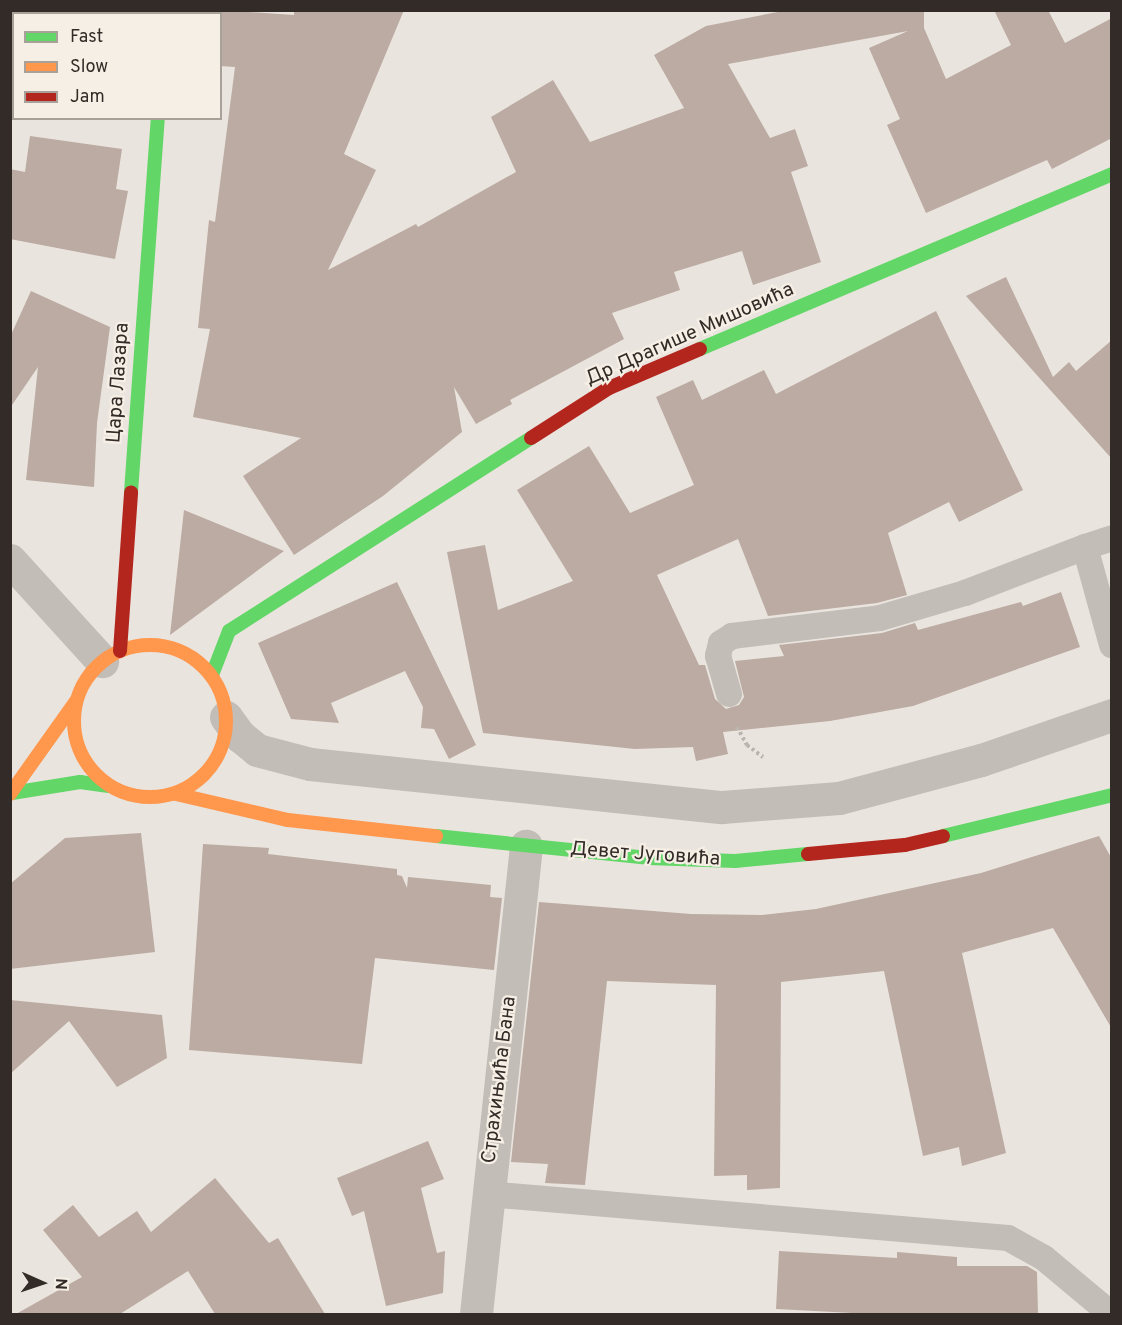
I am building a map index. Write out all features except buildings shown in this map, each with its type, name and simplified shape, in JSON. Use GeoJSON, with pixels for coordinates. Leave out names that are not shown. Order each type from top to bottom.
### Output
{"type":"FeatureCollection","features":[{"type":"Feature","properties":{"kind":"street","name":"Цара Лазара"},"geometry":{"type":"LineString","coordinates":[[111,656],[158,120]]}},
{"type":"Feature","properties":{"kind":"street","name":"Др Драгише Мишовића"},"geometry":{"type":"LineString","coordinates":[[212,675],[229,631],[609,388],[1112,174]]}},
{"type":"Feature","properties":{"kind":"street"},"geometry":{"type":"LineString","coordinates":[[10,560],[111,656]]}},
{"type":"Feature","properties":{"kind":"street"},"geometry":{"type":"LineString","coordinates":[[145,645],[170,647],[193,658],[212,675],[222,695],[226,717],[224,742],[214,764],[198,782],[176,794],[142,798],[109,786],[80,782],[11,794],[76,701],[86,679],[111,656],[145,645]]}},
{"type":"Feature","properties":{"kind":"street"},"geometry":{"type":"LineString","coordinates":[[76,701],[74,726],[79,749],[91,770],[109,786]]}},
{"type":"Feature","properties":{"kind":"street"},"geometry":{"type":"LineString","coordinates":[[226,717],[240,736],[257,750],[310,764],[722,807],[850,795],[981,760],[1111,718]]}},
{"type":"Feature","properties":{"kind":"street","name":"Девет Југовића"},"geometry":{"type":"LineString","coordinates":[[176,794],[288,819],[648,858],[735,861],[797,857],[905,845],[1112,795]]}},
{"type":"Feature","properties":{"kind":"street","name":"Страхињића Бана"},"geometry":{"type":"LineString","coordinates":[[477,1314],[487,1194],[526,846]]}},
{"type":"Feature","properties":{"kind":"lane"},"geometry":{"type":"LineString","coordinates":[[729,694],[718,656],[721,643],[732,636],[880,618],[965,593],[1112,538]]}},
{"type":"Feature","properties":{"kind":"lane"},"geometry":{"type":"LineString","coordinates":[[1085,547],[1112,645]]}},
{"type":"Feature","properties":{"kind":"lane"},"geometry":{"type":"LineString","coordinates":[[487,1194],[1008,1238],[1044,1258],[1111,1314]]}},
{"type":"Feature","properties":{"kind":"traffic: fast"},"geometry":{"type":"LineString","coordinates":[[131,492],[158,120]]}},
{"type":"Feature","properties":{"kind":"traffic: fast"},"geometry":{"type":"LineString","coordinates":[[700,349],[1112,174]]}},
{"type":"Feature","properties":{"kind":"traffic: fast"},"geometry":{"type":"LineString","coordinates":[[212,675],[229,631],[531,438]]}},
{"type":"Feature","properties":{"kind":"traffic: fast"},"geometry":{"type":"LineString","coordinates":[[12,793],[80,782],[109,786]]}},
{"type":"Feature","properties":{"kind":"traffic: fast"},"geometry":{"type":"LineString","coordinates":[[943,836],[1112,795]]}},
{"type":"Feature","properties":{"kind":"traffic: fast"},"geometry":{"type":"LineString","coordinates":[[436,836],[648,858],[735,861],[808,854]]}},
{"type":"Feature","properties":{"kind":"traffic: slow"},"geometry":{"type":"LineString","coordinates":[[150,645],[165,646],[179,651],[204,667],[220,692],[225,706],[226,721],[225,736],[220,750],[204,775],[179,791],[165,796],[150,797],[135,796],[121,791],[96,775],[80,750],[75,736],[74,721],[75,706],[80,692],[96,667],[121,651],[135,646],[150,645]]}},
{"type":"Feature","properties":{"kind":"traffic: slow"},"geometry":{"type":"LineString","coordinates":[[10,794],[76,701]]}},
{"type":"Feature","properties":{"kind":"traffic: slow"},"geometry":{"type":"LineString","coordinates":[[176,794],[288,820],[436,836]]}},
{"type":"Feature","properties":{"kind":"traffic: jam"},"geometry":{"type":"LineString","coordinates":[[531,438],[609,388],[700,349]]}},
{"type":"Feature","properties":{"kind":"traffic: jam"},"geometry":{"type":"LineString","coordinates":[[120,651],[131,492]]}},
{"type":"Feature","properties":{"kind":"traffic: jam"},"geometry":{"type":"LineString","coordinates":[[808,854],[905,845],[943,836]]}}]}
